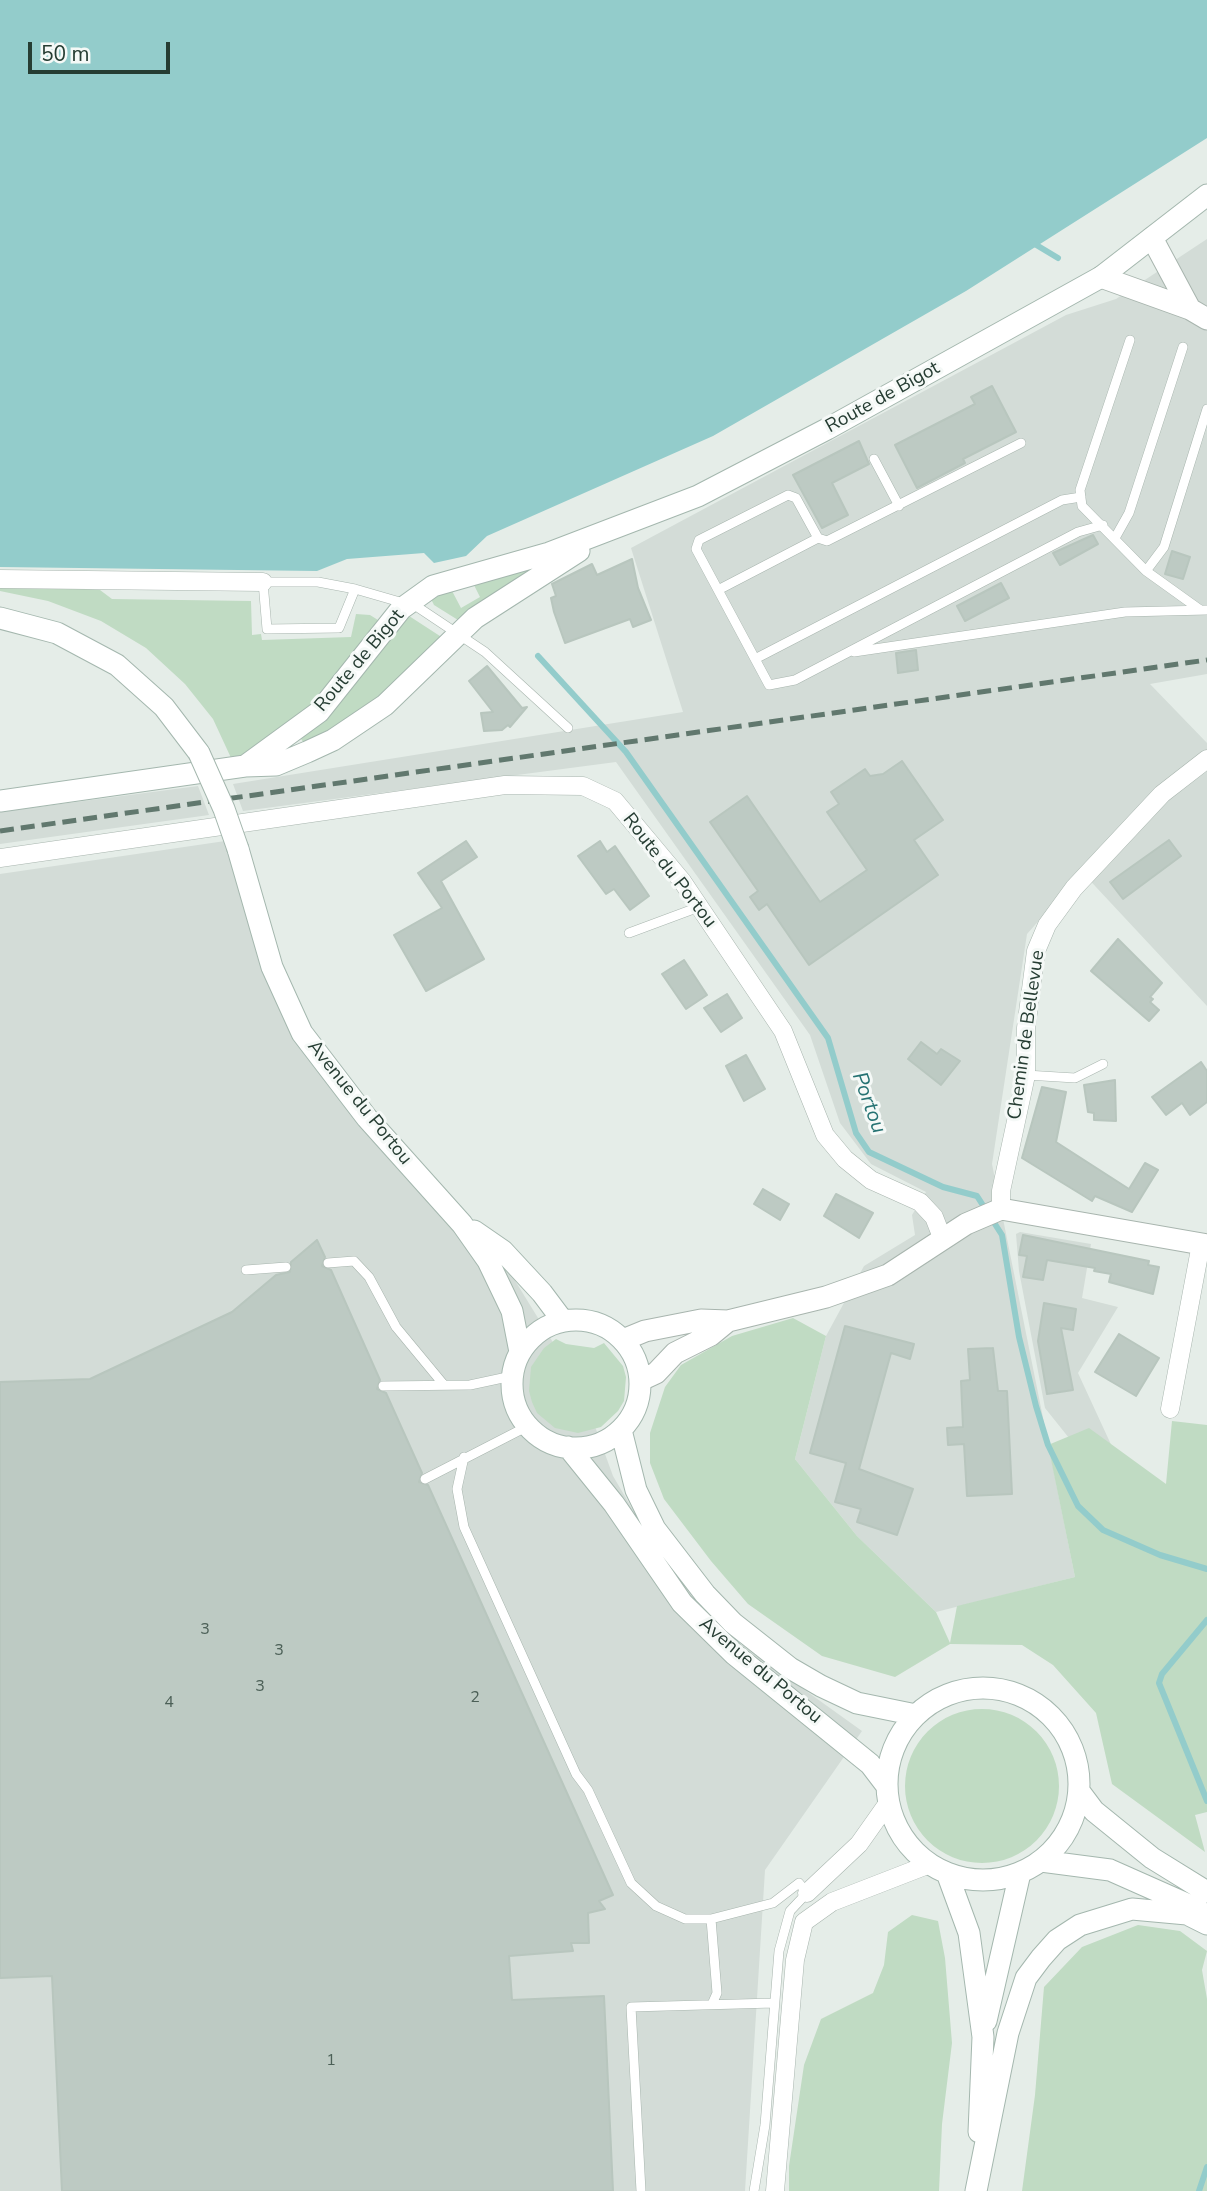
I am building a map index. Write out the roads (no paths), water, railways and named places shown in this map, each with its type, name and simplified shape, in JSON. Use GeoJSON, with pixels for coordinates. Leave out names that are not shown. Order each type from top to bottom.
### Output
{"type":"FeatureCollection","features":[{"type":"Feature","properties":{"kind":"main road","name":"Route de Bigot"},"geometry":{"type":"LineString","coordinates":[[245,765],[319,712],[386,626],[410,602],[433,586],[602,535],[698,496],[827,429],[1101,277],[1207,194]]}},
{"type":"Feature","properties":{"kind":"main road"},"geometry":{"type":"LineString","coordinates":[[1152,238],[1168,273],[1199,314]]}},
{"type":"Feature","properties":{"kind":"main road"},"geometry":{"type":"LineString","coordinates":[[1101,277],[1199,314]]}},
{"type":"Feature","properties":{"kind":"main road","name":"Route de Bigot"},"geometry":{"type":"LineString","coordinates":[[0,801],[245,765],[276,765],[332,740],[363,721],[401,691],[456,634],[494,605],[602,535]]}},
{"type":"Feature","properties":{"kind":"main road","name":"Avenue du Portou"},"geometry":{"type":"LineString","coordinates":[[0,618],[57,633],[117,665],[164,707],[199,753],[238,849],[272,967],[302,1033],[367,1118],[462,1224],[501,1284],[516,1323],[520,1352]]}},
{"type":"Feature","properties":{"kind":"main road"},"geometry":{"type":"LineString","coordinates":[[623,1340],[645,1331],[701,1320],[728,1321],[826,1297],[888,1275],[975,1219],[1002,1209],[1204,1244]]}},
{"type":"Feature","properties":{"kind":"main road","name":"Avenue du Portou"},"geometry":{"type":"LineString","coordinates":[[462,1224],[503,1251],[542,1293],[562,1321]]}},
{"type":"Feature","properties":{"kind":"main road"},"geometry":{"type":"LineString","coordinates":[[562,1321],[595,1322],[623,1340],[632,1352],[641,1380],[639,1398],[632,1415],[621,1430],[597,1445],[568,1447],[546,1440],[527,1426],[513,1394],[512,1376],[520,1352],[531,1338],[562,1321]]}},
{"type":"Feature","properties":{"kind":"main road"},"geometry":{"type":"LineString","coordinates":[[641,1380],[656,1373],[675,1353],[711,1335],[728,1321]]}},
{"type":"Feature","properties":{"kind":"main road","name":"Avenue du Portou"},"geometry":{"type":"LineString","coordinates":[[621,1430],[636,1490],[655,1529],[705,1594],[733,1623],[790,1668],[821,1686],[857,1703],[916,1715]]}},
{"type":"Feature","properties":{"kind":"main road","name":"Avenue du Portou"},"geometry":{"type":"LineString","coordinates":[[568,1447],[614,1504],[682,1603],[734,1654],[870,1764],[887,1794]]}},
{"type":"Feature","properties":{"kind":"main road"},"geometry":{"type":"LineString","coordinates":[[938,1869],[971,1879],[996,1879],[1020,1873],[1041,1861],[1060,1841],[1073,1818],[1079,1791],[1076,1758],[1062,1728],[1038,1705],[1008,1691],[975,1688],[943,1696],[916,1715],[900,1735],[890,1759],[887,1794],[903,1837],[938,1869],[969,1933],[984,2062],[976,2191]]}},
{"type":"Feature","properties":{"kind":"main road"},"geometry":{"type":"LineString","coordinates":[[1079,1791],[1094,1811],[1152,1858],[1207,1892]]}},
{"type":"Feature","properties":{"kind":"main road"},"geometry":{"type":"LineString","coordinates":[[1041,1861],[1110,1870],[1207,1915]]}},
{"type":"Feature","properties":{"kind":"main road"},"geometry":{"type":"LineString","coordinates":[[983,2037],[1020,1873]]}},
{"type":"Feature","properties":{"kind":"main road"},"geometry":{"type":"LineString","coordinates":[[976,2191],[1008,2033],[1026,1978],[1041,1958],[1057,1940],[1080,1925],[1132,1909],[1187,1914],[1207,1924]]}},
{"type":"Feature","properties":{"kind":"street"},"geometry":{"type":"LineString","coordinates":[[0,579],[263,582]]}},
{"type":"Feature","properties":{"kind":"street","name":"Chemin de Bellevue"},"geometry":{"type":"LineString","coordinates":[[1002,1209],[1001,1191],[1026,1075],[1026,1028],[1036,951],[1047,925],[1074,888],[1162,794],[1207,759]]}},
{"type":"Feature","properties":{"kind":"street","name":"Route du Portou"},"geometry":{"type":"LineString","coordinates":[[0,858],[154,838],[505,785],[583,786],[615,801],[682,881],[783,1031],[825,1135],[845,1159],[871,1180],[920,1202],[934,1217],[943,1240]]}},
{"type":"Feature","properties":{"kind":"street"},"geometry":{"type":"LineString","coordinates":[[1170,1409],[1201,1272],[1204,1244]]}},
{"type":"Feature","properties":{"kind":"street"},"geometry":{"type":"LineString","coordinates":[[807,1893],[859,1844],[887,1794]]}},
{"type":"Feature","properties":{"kind":"street"},"geometry":{"type":"LineString","coordinates":[[775,2191],[795,1960],[804,1922],[832,1902],[938,1869]]}},
{"type":"Feature","properties":{"kind":"lane"},"geometry":{"type":"LineString","coordinates":[[1130,340],[1080,490],[1082,506],[1146,571],[1204,610]]}},
{"type":"Feature","properties":{"kind":"lane"},"geometry":{"type":"LineString","coordinates":[[1115,538],[1129,513],[1183,347]]}},
{"type":"Feature","properties":{"kind":"lane"},"geometry":{"type":"LineString","coordinates":[[1146,571],[1164,547],[1207,409]]}},
{"type":"Feature","properties":{"kind":"lane"},"geometry":{"type":"LineString","coordinates":[[1021,443],[827,541],[818,538],[796,498],[788,495],[699,540],[696,549],[769,685],[795,681],[1078,532],[1103,525]]}},
{"type":"Feature","properties":{"kind":"lane"},"geometry":{"type":"LineString","coordinates":[[874,458],[899,506]]}},
{"type":"Feature","properties":{"kind":"lane"},"geometry":{"type":"LineString","coordinates":[[755,659],[1062,500],[1081,498]]}},
{"type":"Feature","properties":{"kind":"lane"},"geometry":{"type":"LineString","coordinates":[[718,590],[818,538]]}},
{"type":"Feature","properties":{"kind":"lane"},"geometry":{"type":"LineString","coordinates":[[355,589],[338,628],[267,629],[263,582],[318,583],[355,589],[410,602],[485,652],[568,728]]}},
{"type":"Feature","properties":{"kind":"lane"},"geometry":{"type":"LineString","coordinates":[[846,653],[1125,612],[1204,610]]}},
{"type":"Feature","properties":{"kind":"lane"},"geometry":{"type":"LineString","coordinates":[[629,933],[699,907]]}},
{"type":"Feature","properties":{"kind":"lane"},"geometry":{"type":"LineString","coordinates":[[1026,1075],[1075,1078],[1103,1064]]}},
{"type":"Feature","properties":{"kind":"lane"},"geometry":{"type":"LineString","coordinates":[[328,1264],[354,1261],[369,1277],[396,1327],[444,1385]]}},
{"type":"Feature","properties":{"kind":"lane"},"geometry":{"type":"LineString","coordinates":[[246,1270],[286,1267]]}},
{"type":"Feature","properties":{"kind":"lane"},"geometry":{"type":"LineString","coordinates":[[383,1386],[470,1385],[512,1376]]}},
{"type":"Feature","properties":{"kind":"lane"},"geometry":{"type":"LineString","coordinates":[[425,1479],[527,1426]]}},
{"type":"Feature","properties":{"kind":"lane"},"geometry":{"type":"LineString","coordinates":[[464,1457],[457,1489],[464,1527],[576,1774],[588,1790],[631,1883],[643,1897],[670,1915],[685,1919],[711,1919],[773,1903],[799,1883],[807,1893],[790,1911],[783,1932],[774,2003],[765,2125],[754,2191]]}},
{"type":"Feature","properties":{"kind":"lane"},"geometry":{"type":"LineString","coordinates":[[711,1919],[717,1982],[713,2002]]}},
{"type":"Feature","properties":{"kind":"lane"},"geometry":{"type":"LineString","coordinates":[[641,2191],[631,2007],[713,2002],[774,2003]]}},
{"type":"Feature","properties":{"kind":"water"},"geometry":{"type":"Polygon","coordinates":[[[0,0],[1207,0],[1207,138],[966,291],[713,436],[487,536],[466,556],[434,563],[424,553],[347,559],[317,571],[0,567],[0,0]]]}},
{"type":"Feature","properties":{"kind":"waterway"},"geometry":{"type":"LineString","coordinates":[[1033,243],[1058,258]]}},
{"type":"Feature","properties":{"kind":"waterway","name":"Portou"},"geometry":{"type":"LineString","coordinates":[[538,656],[626,752],[828,1038],[856,1133],[869,1152],[943,1187],[977,1196],[1002,1235],[1019,1337],[1036,1406],[1048,1445],[1078,1506],[1103,1530],[1160,1555],[1207,1569]]}},
{"type":"Feature","properties":{"kind":"waterway","name":"Portou"},"geometry":{"type":"LineString","coordinates":[[1207,1620],[1162,1674],[1159,1683],[1207,1801]]}},
{"type":"Feature","properties":{"kind":"waterway"},"geometry":{"type":"LineString","coordinates":[[1199,2191],[1207,2167]]}},
{"type":"Feature","properties":{"kind":"railway"},"geometry":{"type":"LineString","coordinates":[[0,831],[1207,660]]}}]}
